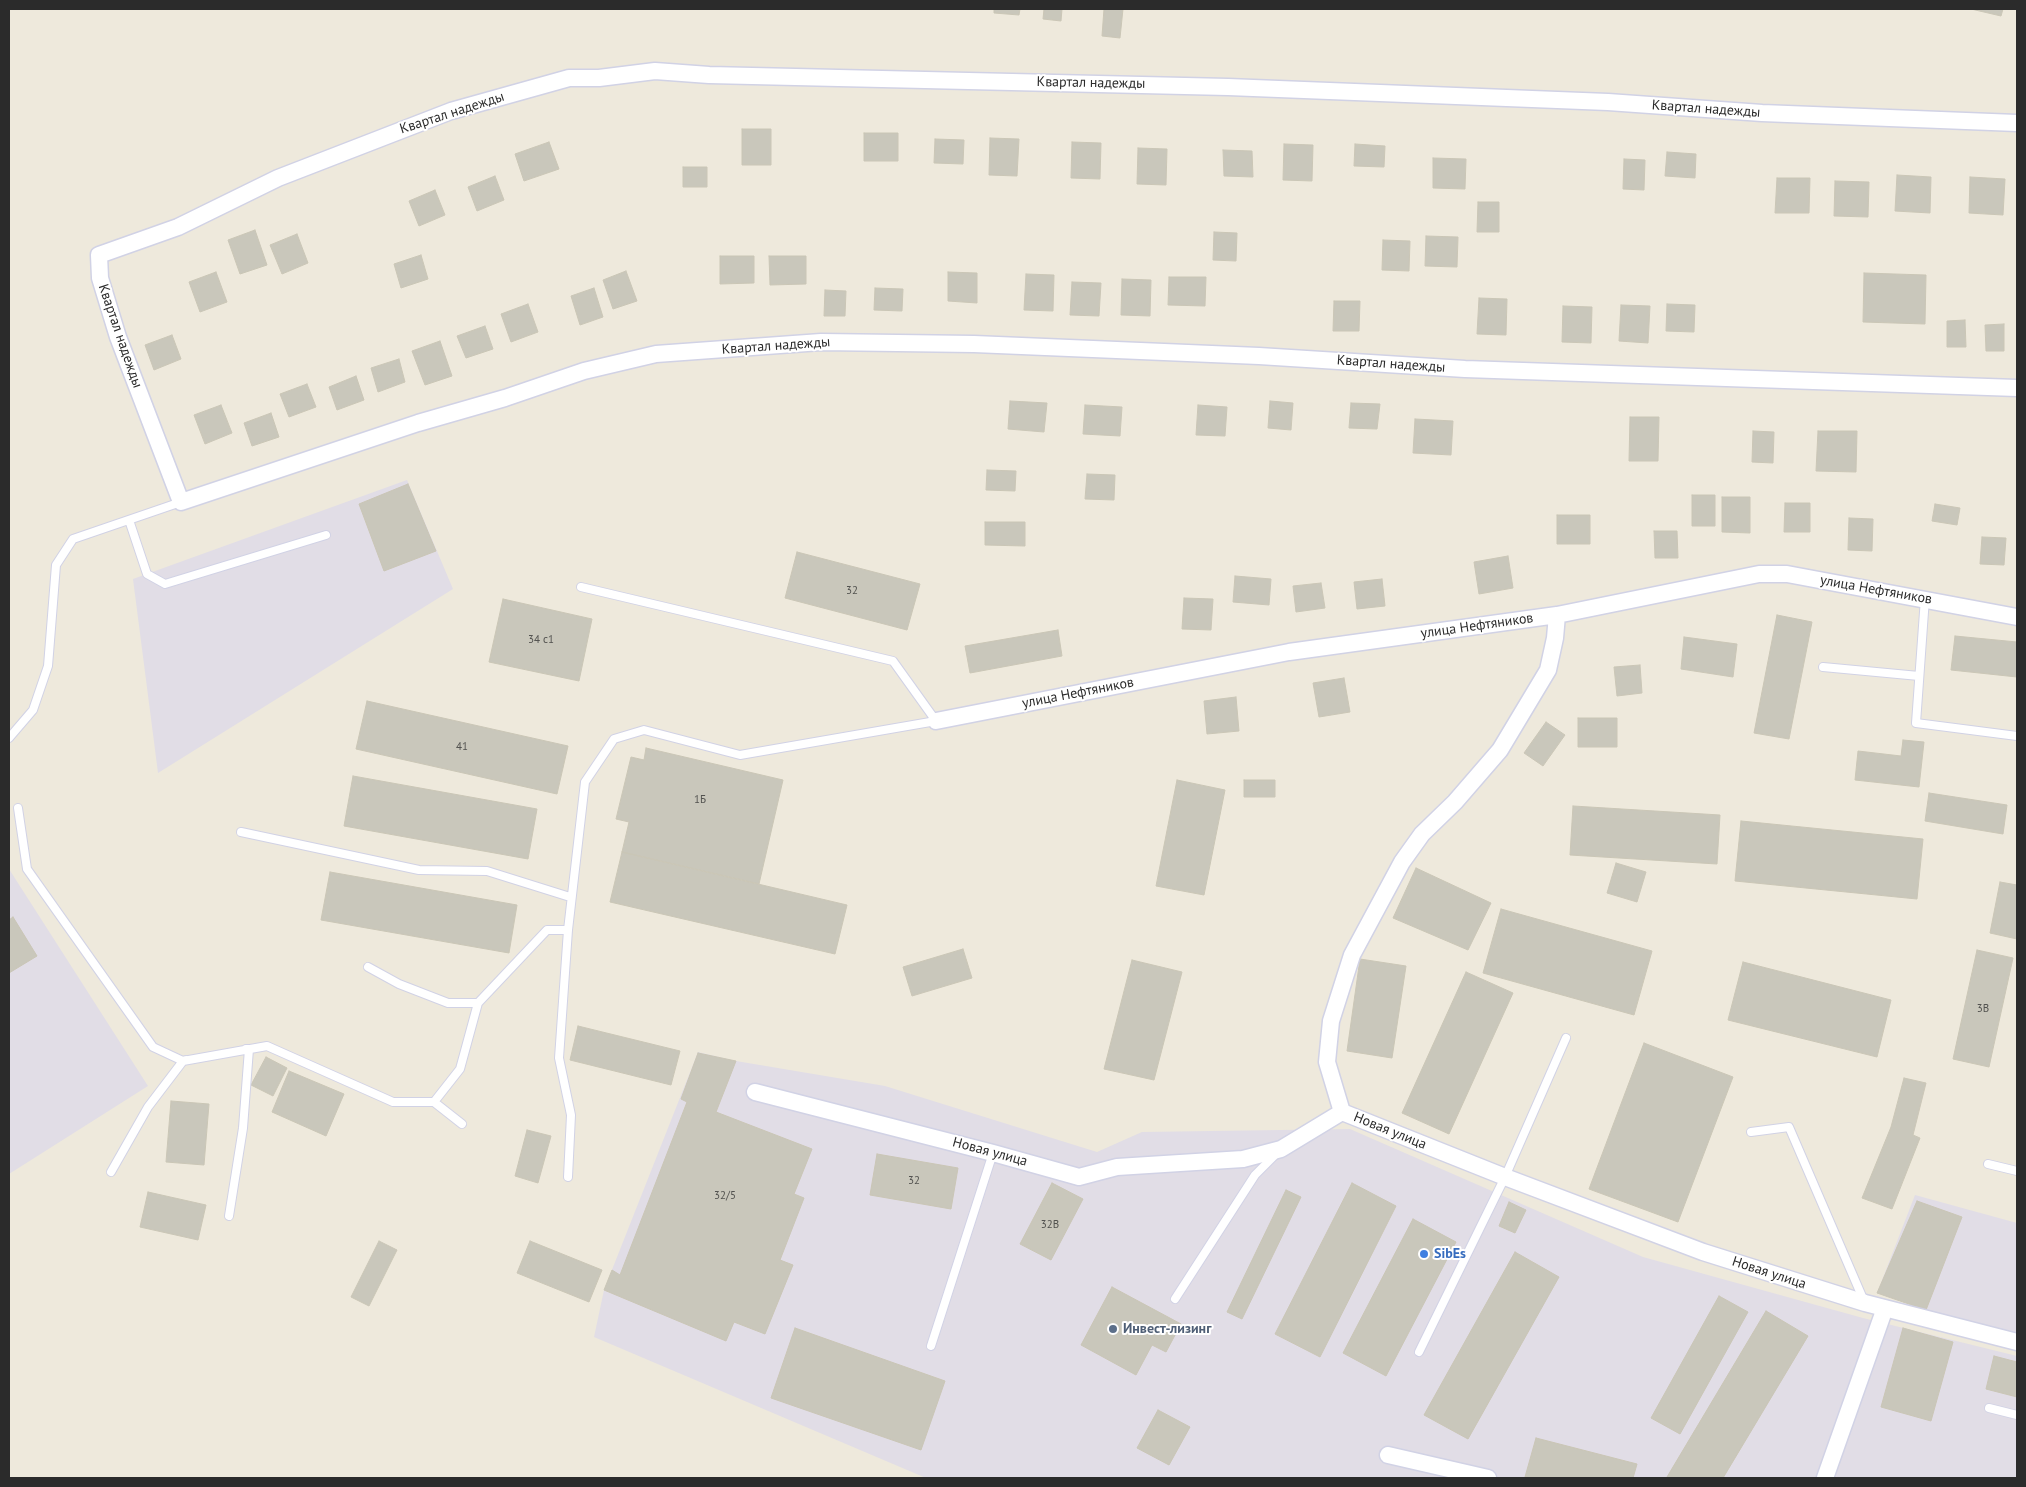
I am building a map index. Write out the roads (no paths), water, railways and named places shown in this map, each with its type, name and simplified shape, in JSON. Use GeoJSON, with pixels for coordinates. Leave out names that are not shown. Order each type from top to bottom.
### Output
{"type":"FeatureCollection","features":[{"type":"Feature","properties":{"kind":"street","name":"Квартал надежды"},"geometry":{"type":"LineString","coordinates":[[2017,123],[1762,113],[1608,102],[1228,87],[709,74],[656,71],[599,78],[569,78],[451,111],[278,178],[178,227],[99,255],[100,278],[118,337],[181,502],[400,428],[505,398],[584,371],[656,354],[821,342],[974,344],[1259,356],[1465,369],[2017,388]]}},
{"type":"Feature","properties":{"kind":"street","name":"улица Нефтяников"},"geometry":{"type":"LineString","coordinates":[[936,721],[1289,652],[1557,615],[1759,574],[1787,574],[1925,598],[2017,617]]}},
{"type":"Feature","properties":{"kind":"street"},"geometry":{"type":"LineString","coordinates":[[1342,1112],[1327,1062],[1331,1021],[1352,955],[1402,862],[1422,834],[1455,802],[1500,750],[1544,678],[1548,670],[1555,638],[1557,615]]}},
{"type":"Feature","properties":{"kind":"street","name":"Новая улица"},"geometry":{"type":"LineString","coordinates":[[755,1092],[993,1152],[1079,1177],[1117,1167],[1244,1159],[1281,1148],[1342,1112],[1505,1177],[1703,1252],[1865,1303],[2017,1342]]}},
{"type":"Feature","properties":{"kind":"street"},"geometry":{"type":"LineString","coordinates":[[1825,1478],[1885,1308]]}},
{"type":"Feature","properties":{"kind":"street"},"geometry":{"type":"LineString","coordinates":[[1388,1455],[1488,1478]]}},
{"type":"Feature","properties":{"kind":"lane"},"geometry":{"type":"LineString","coordinates":[[9,738],[33,710],[48,666],[56,565],[73,540],[181,502]]}},
{"type":"Feature","properties":{"kind":"lane"},"geometry":{"type":"LineString","coordinates":[[129,520],[147,574],[165,584],[326,535]]}},
{"type":"Feature","properties":{"kind":"lane"},"geometry":{"type":"LineString","coordinates":[[568,1177],[571,1115],[559,1058],[570,897],[585,782],[614,740],[644,730],[740,755],[936,721],[893,661],[581,587]]}},
{"type":"Feature","properties":{"kind":"lane"},"geometry":{"type":"LineString","coordinates":[[1925,598],[1916,723],[2017,736]]}},
{"type":"Feature","properties":{"kind":"lane"},"geometry":{"type":"LineString","coordinates":[[1823,667],[1919,676]]}},
{"type":"Feature","properties":{"kind":"lane"},"geometry":{"type":"LineString","coordinates":[[18,808],[28,870],[153,1046],[183,1061],[267,1046],[392,1102],[434,1102],[462,1124]]}},
{"type":"Feature","properties":{"kind":"lane"},"geometry":{"type":"LineString","coordinates":[[240,832],[419,870],[487,871],[570,897]]}},
{"type":"Feature","properties":{"kind":"lane"},"geometry":{"type":"LineString","coordinates":[[434,1102],[460,1069],[478,1003],[547,930],[568,930]]}},
{"type":"Feature","properties":{"kind":"lane"},"geometry":{"type":"LineString","coordinates":[[368,967],[399,984],[448,1003],[478,1003]]}},
{"type":"Feature","properties":{"kind":"lane"},"geometry":{"type":"LineString","coordinates":[[1419,1352],[1505,1177],[1566,1038]]}},
{"type":"Feature","properties":{"kind":"lane"},"geometry":{"type":"LineString","coordinates":[[229,1216],[243,1128],[249,1048]]}},
{"type":"Feature","properties":{"kind":"lane"},"geometry":{"type":"LineString","coordinates":[[111,1172],[148,1107],[183,1061]]}},
{"type":"Feature","properties":{"kind":"lane"},"geometry":{"type":"LineString","coordinates":[[1750,1132],[1789,1126],[1865,1303]]}},
{"type":"Feature","properties":{"kind":"lane"},"geometry":{"type":"LineString","coordinates":[[1176,1298],[1255,1176],[1281,1148]]}},
{"type":"Feature","properties":{"kind":"lane"},"geometry":{"type":"LineString","coordinates":[[931,1346],[993,1152]]}},
{"type":"Feature","properties":{"kind":"lane"},"geometry":{"type":"LineString","coordinates":[[1988,1164],[2017,1171]]}},
{"type":"Feature","properties":{"kind":"lane"},"geometry":{"type":"LineString","coordinates":[[1989,1408],[2017,1415]]}},
{"type":"Feature","properties":{"kind":"place","name":"SibEs"},"geometry":{"type":"Point","coordinates":[1424,1254]}},
{"type":"Feature","properties":{"kind":"place","name":"Инвест-лизинг"},"geometry":{"type":"Point","coordinates":[1113,1329]}}]}
